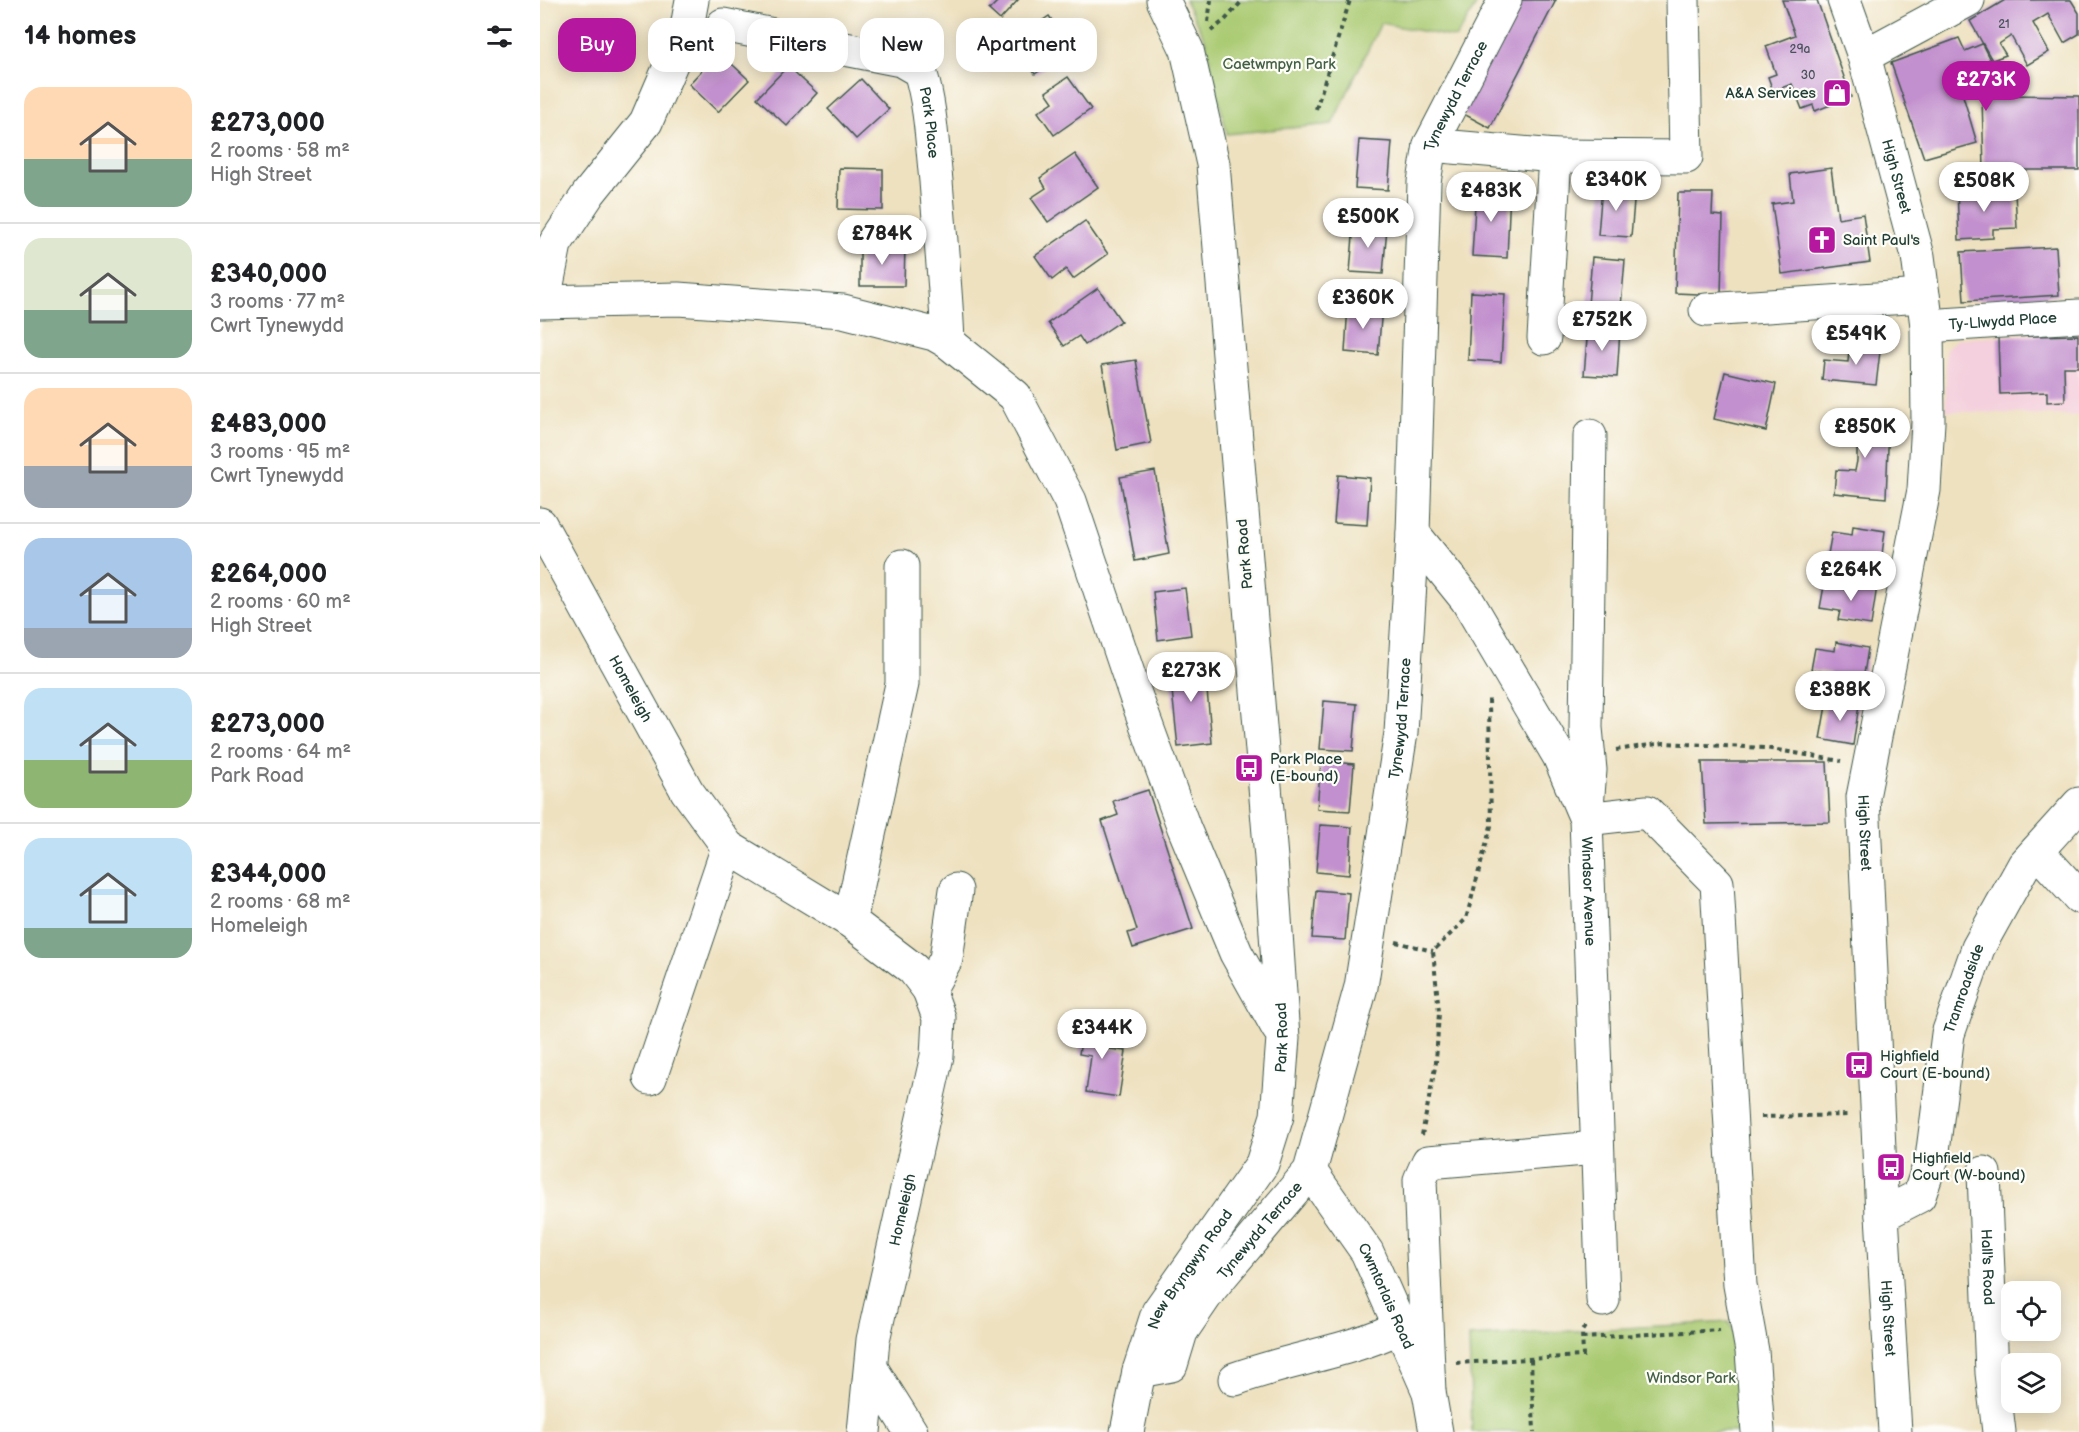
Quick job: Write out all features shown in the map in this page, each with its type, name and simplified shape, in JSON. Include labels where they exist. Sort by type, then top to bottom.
[{"type":"street","points":[[692,0],[687,27],[646,122],[589,193],[555,244],[542,301],[678,299],[843,311],[934,334],[948,342],[1015,396],[1070,501],[1136,698],[1184,828],[1236,953],[1283,1038]]},
{"type":"street","name":"Park Road","points":[[1163,0],[1187,50],[1213,164],[1271,858],[1283,1038],[1277,1116]]},
{"type":"street","name":"Tynewydd Terrace","points":[[1139,1371],[1170,1365],[1181,1332],[1211,1288],[1311,1171],[1361,987],[1401,733],[1413,533],[1424,182],[1430,146],[1505,0]]},
{"type":"street","points":[[1430,146],[1555,156],[1686,157],[1683,0]]},
{"type":"street","name":"High Street","points":[[1844,0],[1864,56],[1918,256],[1925,311],[1928,422],[1924,490],[1863,797],[1882,1215],[1895,1432]]},
{"type":"street","points":[[1864,56],[1968,0]]},
{"type":"street","name":"Park Place","points":[[735,27],[901,60],[920,71],[927,94],[933,133],[945,265],[948,342]]},
{"type":"street","points":[[1544,338],[1555,156]]},
{"type":"street","name":"Ty-Llwydd Place","points":[[1706,310],[1925,311],[2079,316]]},
{"type":"street","points":[[1590,435],[1586,819],[1647,812],[1717,883],[1740,1285],[1748,1329],[1758,1432]]},
{"type":"street","name":"Homeleigh","points":[[540,524],[687,791],[728,847],[850,921],[913,969],[929,990],[939,1018],[937,1056],[873,1340],[864,1432]]},
{"type":"street","name":"Windsor Avenue","points":[[1413,533],[1467,600],[1559,756],[1586,819],[1603,1300]]},
{"type":"street","points":[[850,921],[902,684],[902,566]]},
{"type":"street","name":"Tramroadside","points":[[1882,1215],[1919,1196],[1932,1158],[1948,1034],[1978,948],[2025,865],[2079,804]]},
{"type":"street","points":[[650,1078],[728,847]]},
{"type":"street","points":[[2037,851],[2079,897]]},
{"type":"street","points":[[929,990],[946,959],[956,890]]},
{"type":"street","name":"New Bryngwyn Road","points":[[1126,1432],[1139,1371],[1158,1312],[1262,1164],[1277,1116]]},
{"type":"street","points":[[1429,1378],[1420,1180],[1428,1162],[1597,1148]]},
{"type":"street","name":"Cwmtorlais Road","points":[[1311,1171],[1367,1252],[1400,1327],[1429,1378],[1436,1432]]},
{"type":"street","name":"Hall's Road","points":[[1984,1173],[1992,1373],[1999,1432]]},
{"type":"street","points":[[1235,1379],[1274,1365],[1381,1336],[1400,1327]]},
{"type":"street","points":[[871,1368],[911,1432]]},
{"type":"path","points":[[1211,0],[1206,35],[1225,21],[1242,0]]},
{"type":"path","points":[[1316,109],[1350,0]]},
{"type":"path","points":[[1433,951],[1466,919],[1491,826],[1489,692]]},
{"type":"path","points":[[1588,754],[1664,743],[1766,748],[1869,765]]},
{"type":"path","points":[[1369,935],[1433,951]]},
{"type":"path","points":[[1420,1180],[1423,1125],[1436,1062],[1439,1022],[1433,951]]},
{"type":"path","points":[[1730,1117],[1877,1114]]},
{"type":"path","points":[[1429,1378],[1531,1359],[1583,1356],[1582,1331],[1603,1300]]},
{"type":"path","points":[[1582,1338],[1748,1329]]},
{"type":"path","points":[[1531,1359],[1534,1432]]},
{"type":"shaded area","points":[[2079,330],[2079,416],[1946,411],[1946,348],[1958,339]]},
{"type":"green space","name":"Caetwmpyn Park","points":[[1185,0],[1479,0],[1456,38],[1381,23],[1332,124],[1227,134],[1205,39]]},
{"type":"green space","name":"Windsor Park","points":[[1729,1322],[1743,1353],[1748,1432],[1472,1432],[1469,1337]]},
{"type":"building","points":[[999,0],[1018,0],[1002,18],[998,18],[989,10]]},
{"type":"building","points":[[1518,0],[1556,0],[1490,128],[1460,112]]},
{"type":"building","points":[[1782,0],[1817,0],[1851,97],[1815,111],[1813,105],[1802,109],[1792,84],[1773,91],[1768,77],[1776,74],[1766,46],[1795,35]]},
{"type":"building","points":[[2005,0],[2071,0],[2079,13],[2079,34],[2064,43],[2048,14],[2033,23],[2049,52],[2027,65],[2011,36],[1999,44],[2006,55],[1992,60],[1970,21]]},
{"type":"building","points":[[1959,38],[1965,51],[1982,44],[1991,62],[1998,60],[2009,95],[2079,96],[2079,170],[1984,170],[1982,98],[1979,88],[1970,91],[1966,80],[1959,82],[1977,143],[1924,158],[1891,63]]},
{"type":"building","points":[[735,67],[749,80],[718,112],[689,84],[700,72],[735,72]]},
{"type":"building","points":[[782,72],[794,72],[817,93],[787,126],[757,98]]},
{"type":"building","points":[[1068,77],[1091,109],[1054,135],[1038,112],[1053,102],[1046,92]]},
{"type":"building","points":[[861,79],[889,109],[856,139],[828,109]]},
{"type":"building","points":[[1359,140],[1392,142],[1388,190],[1355,188]]},
{"type":"building","points":[[1075,154],[1098,187],[1048,222],[1031,198],[1046,188],[1040,178]]},
{"type":"building","points":[[839,168],[883,169],[883,210],[838,209]]},
{"type":"building","name":"Saint Paul's","points":[[1831,168],[1838,218],[1863,214],[1870,262],[1782,274],[1772,204],[1793,201],[1790,174]]},
{"type":"building","points":[[1602,187],[1635,190],[1631,237],[1598,235]]},
{"type":"building","points":[[1476,188],[1510,190],[1507,258],[1472,256]]},
{"type":"building","points":[[1988,188],[1989,195],[2015,193],[2017,228],[1993,229],[1993,238],[1959,240],[1957,189]]},
{"type":"building","points":[[1678,193],[1713,193],[1712,215],[1723,216],[1721,295],[1675,293]]},
{"type":"building","points":[[1085,221],[1108,254],[1073,279],[1066,269],[1052,280],[1035,256]]},
{"type":"building","points":[[1354,224],[1387,227],[1383,274],[1350,272]]},
{"type":"building","points":[[860,245],[905,246],[904,286],[860,286]]},
{"type":"building","points":[[2056,247],[2059,295],[1964,301],[1961,252]]},
{"type":"building","points":[[1592,257],[1625,260],[1621,307],[1588,305]]},
{"type":"building","points":[[1098,288],[1121,321],[1085,345],[1079,336],[1064,346],[1048,323]]},
{"type":"building","points":[[1471,292],[1505,294],[1501,362],[1468,360]]},
{"type":"building","points":[[1348,305],[1382,307],[1378,355],[1345,352]]},
{"type":"building","points":[[1588,327],[1620,330],[1617,377],[1584,375]]},
{"type":"building","points":[[2078,335],[2078,367],[2064,367],[2065,401],[2047,402],[2047,392],[2000,394],[1998,337]]},
{"type":"building","points":[[1863,341],[1881,343],[1876,385],[1822,380],[1824,360],[1848,362],[1849,350],[1862,351]]},
{"type":"building","points":[[1136,360],[1151,443],[1117,450],[1102,365]]},
{"type":"building","points":[[1725,372],[1776,384],[1766,431],[1714,419]]},
{"type":"building","points":[[1838,420],[1889,423],[1886,498],[1834,493],[1836,470],[1855,471],[1857,461],[1857,443],[1837,442]]},
{"type":"building","points":[[1155,471],[1169,554],[1135,561],[1120,477]]},
{"type":"building","points":[[1338,475],[1370,478],[1367,525],[1334,523]]},
{"type":"building","points":[[1853,526],[1885,531],[1880,570],[1847,566],[1848,557],[1828,554],[1832,532],[1852,535]]},
{"type":"building","points":[[1845,581],[1877,586],[1871,625],[1838,620],[1840,611],[1820,608],[1824,586],[1844,589]]},
{"type":"building","points":[[1185,588],[1191,635],[1158,640],[1153,592]]},
{"type":"building","points":[[1836,642],[1868,648],[1862,687],[1829,682],[1830,673],[1811,670],[1815,648],[1835,651]]},
{"type":"building","points":[[1204,659],[1212,743],[1178,747],[1169,662]]},
{"type":"building","points":[[1827,700],[1859,705],[1853,745],[1820,739]]},
{"type":"building","points":[[1324,701],[1357,704],[1353,751],[1320,749]]},
{"type":"building","points":[[1321,761],[1354,764],[1350,811],[1317,809]]},
{"type":"building","points":[[1702,762],[1827,762],[1830,822],[1706,824]]},
{"type":"building","points":[[1148,790],[1193,929],[1133,948],[1128,933],[1137,930],[1102,821],[1118,815],[1113,801]]},
{"type":"building","points":[[1320,825],[1352,827],[1349,875],[1316,872]]},
{"type":"building","points":[[1316,890],[1349,893],[1345,940],[1312,938]]},
{"type":"building","points":[[1085,1017],[1107,1020],[1103,1048],[1126,1051],[1119,1097],[1086,1092],[1091,1056],[1079,1054]]},
{"type":"place","name":"A&A Services","points":[[1837,93]]},
{"type":"place","name":"Saint Paul's","points":[[1822,240]]},
{"type":"place","name":"Park Place (E-bound)","points":[[1249,768]]},
{"type":"place","name":"Highfield Court (E-bound)","points":[[1859,1065]]},
{"type":"place","name":"Highfield Court (W-bound)","points":[[1891,1167]]}]
